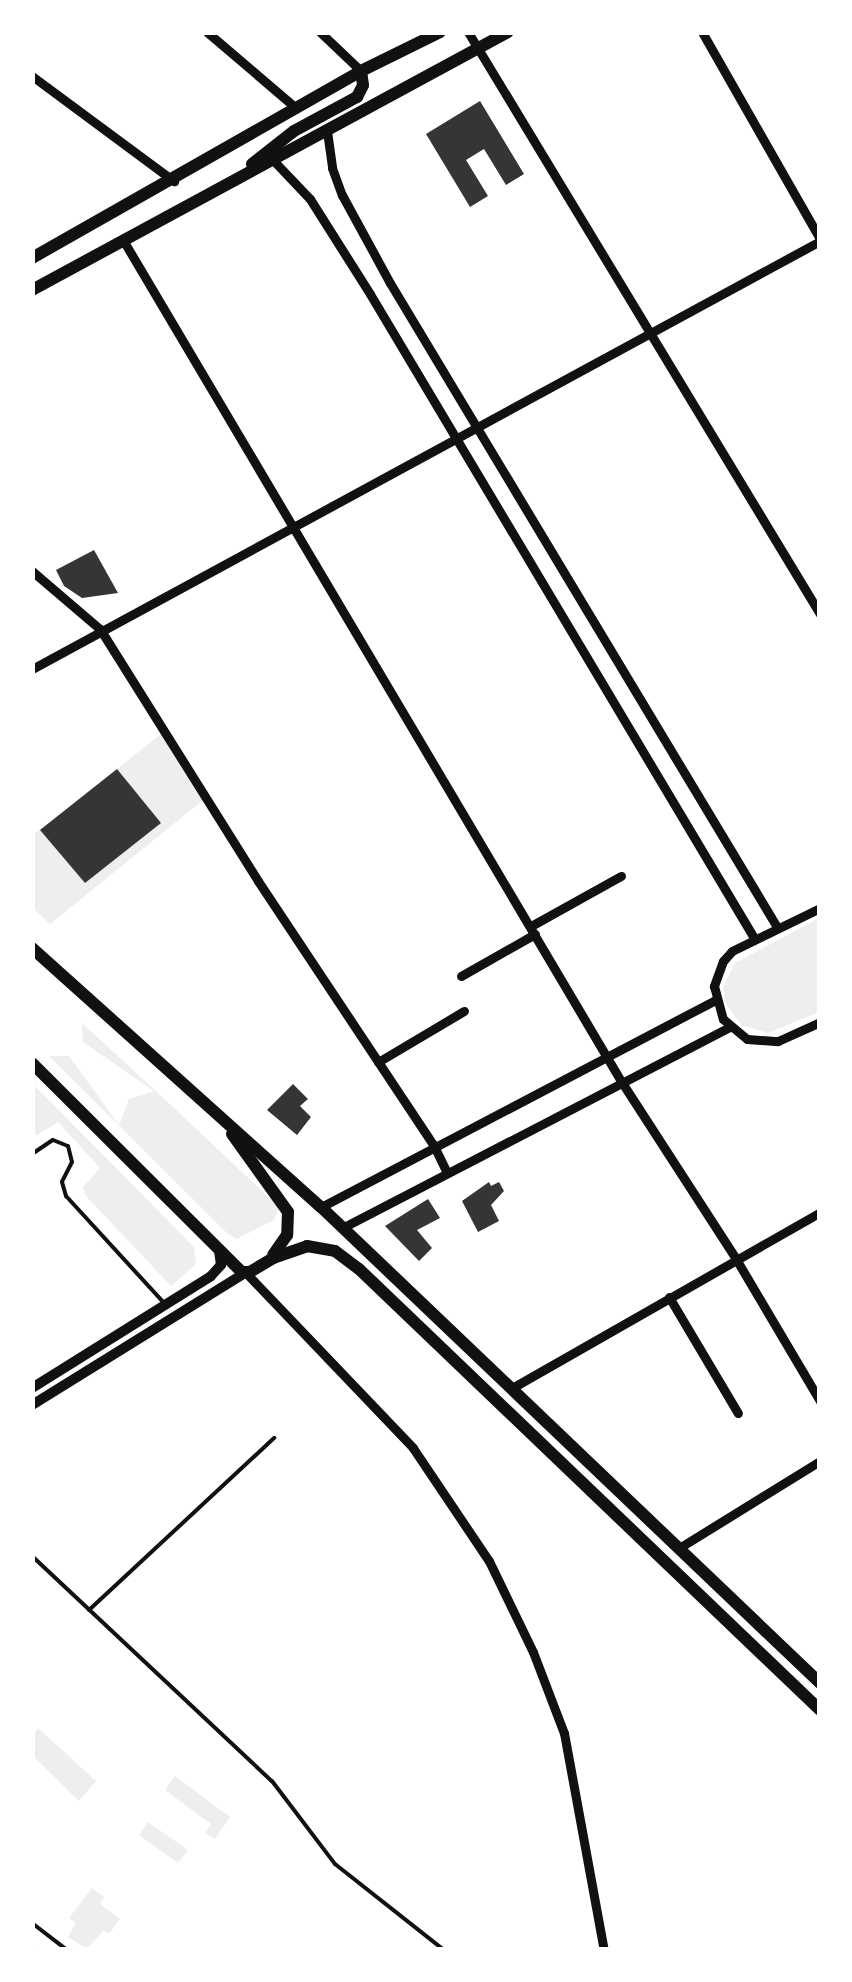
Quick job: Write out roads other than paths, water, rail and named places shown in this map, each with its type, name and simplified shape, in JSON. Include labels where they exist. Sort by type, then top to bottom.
[{"type":"main road","points":[[32,258],[174,181],[361,71],[440,32]]},
{"type":"main road","points":[[32,290],[508,32]]},
{"type":"main road","points":[[239,176],[294,131],[357,97],[363,86],[361,71]]},
{"type":"main road","points":[[174,181],[189,204]]},
{"type":"main road","points":[[32,948],[321,1207],[820,1683]]},
{"type":"main road","points":[[32,1062],[245,1273],[307,1246],[326,1248],[348,1260],[820,1710]]},
{"type":"main road","points":[[229,1127],[288,1212],[288,1235],[264,1264]]},
{"type":"street","points":[[208,32],[296,108]]},
{"type":"street","points":[[320,32],[361,71]]},
{"type":"street","points":[[468,32],[820,614]]},
{"type":"street","points":[[32,668],[820,240],[702,32]]},
{"type":"street","points":[[32,76],[174,181]]},
{"type":"street","points":[[327,131],[332,168],[342,194],[390,283],[777,927]]},
{"type":"street","points":[[272,160],[310,199],[370,294],[754,938]]},
{"type":"street","points":[[123,240],[622,1081],[736,1259],[820,1401]]},
{"type":"street","points":[[370,294],[390,283]]},
{"type":"street","points":[[531,563],[551,552]]},
{"type":"street","points":[[32,572],[100,629],[258,881],[433,1144],[446,1171]]},
{"type":"street","points":[[603,684],[622,674]]},
{"type":"street","points":[[677,807],[696,796]]},
{"type":"street","points":[[460,976],[621,876]]},
{"type":"street","points":[[820,908],[754,938],[723,961],[714,986],[714,1000],[729,1028],[747,1039],[768,1042],[820,1022]]},
{"type":"street","points":[[321,1207],[433,1144],[714,1000]]},
{"type":"street","points":[[378,1062],[464,1011]]},
{"type":"street","points":[[342,1228],[729,1028]]},
{"type":"street","points":[[512,1388],[820,1212]]},
{"type":"street","points":[[32,1388],[216,1272],[222,1262],[218,1249]]},
{"type":"street","points":[[32,1404],[245,1273],[412,1448],[489,1561],[533,1652],[564,1733],[604,1950]]},
{"type":"street","points":[[670,1297],[738,1413]]},
{"type":"street","points":[[678,1548],[820,1462]]},
{"type":"lane","points":[[32,1154],[54,1140],[68,1146],[72,1162],[62,1188],[166,1306]]},
{"type":"lane","points":[[89,1610],[274,1438]]},
{"type":"lane","points":[[32,1556],[272,1781],[335,1864],[444,1950]]},
{"type":"lane","points":[[32,1923],[67,1950]]}]
